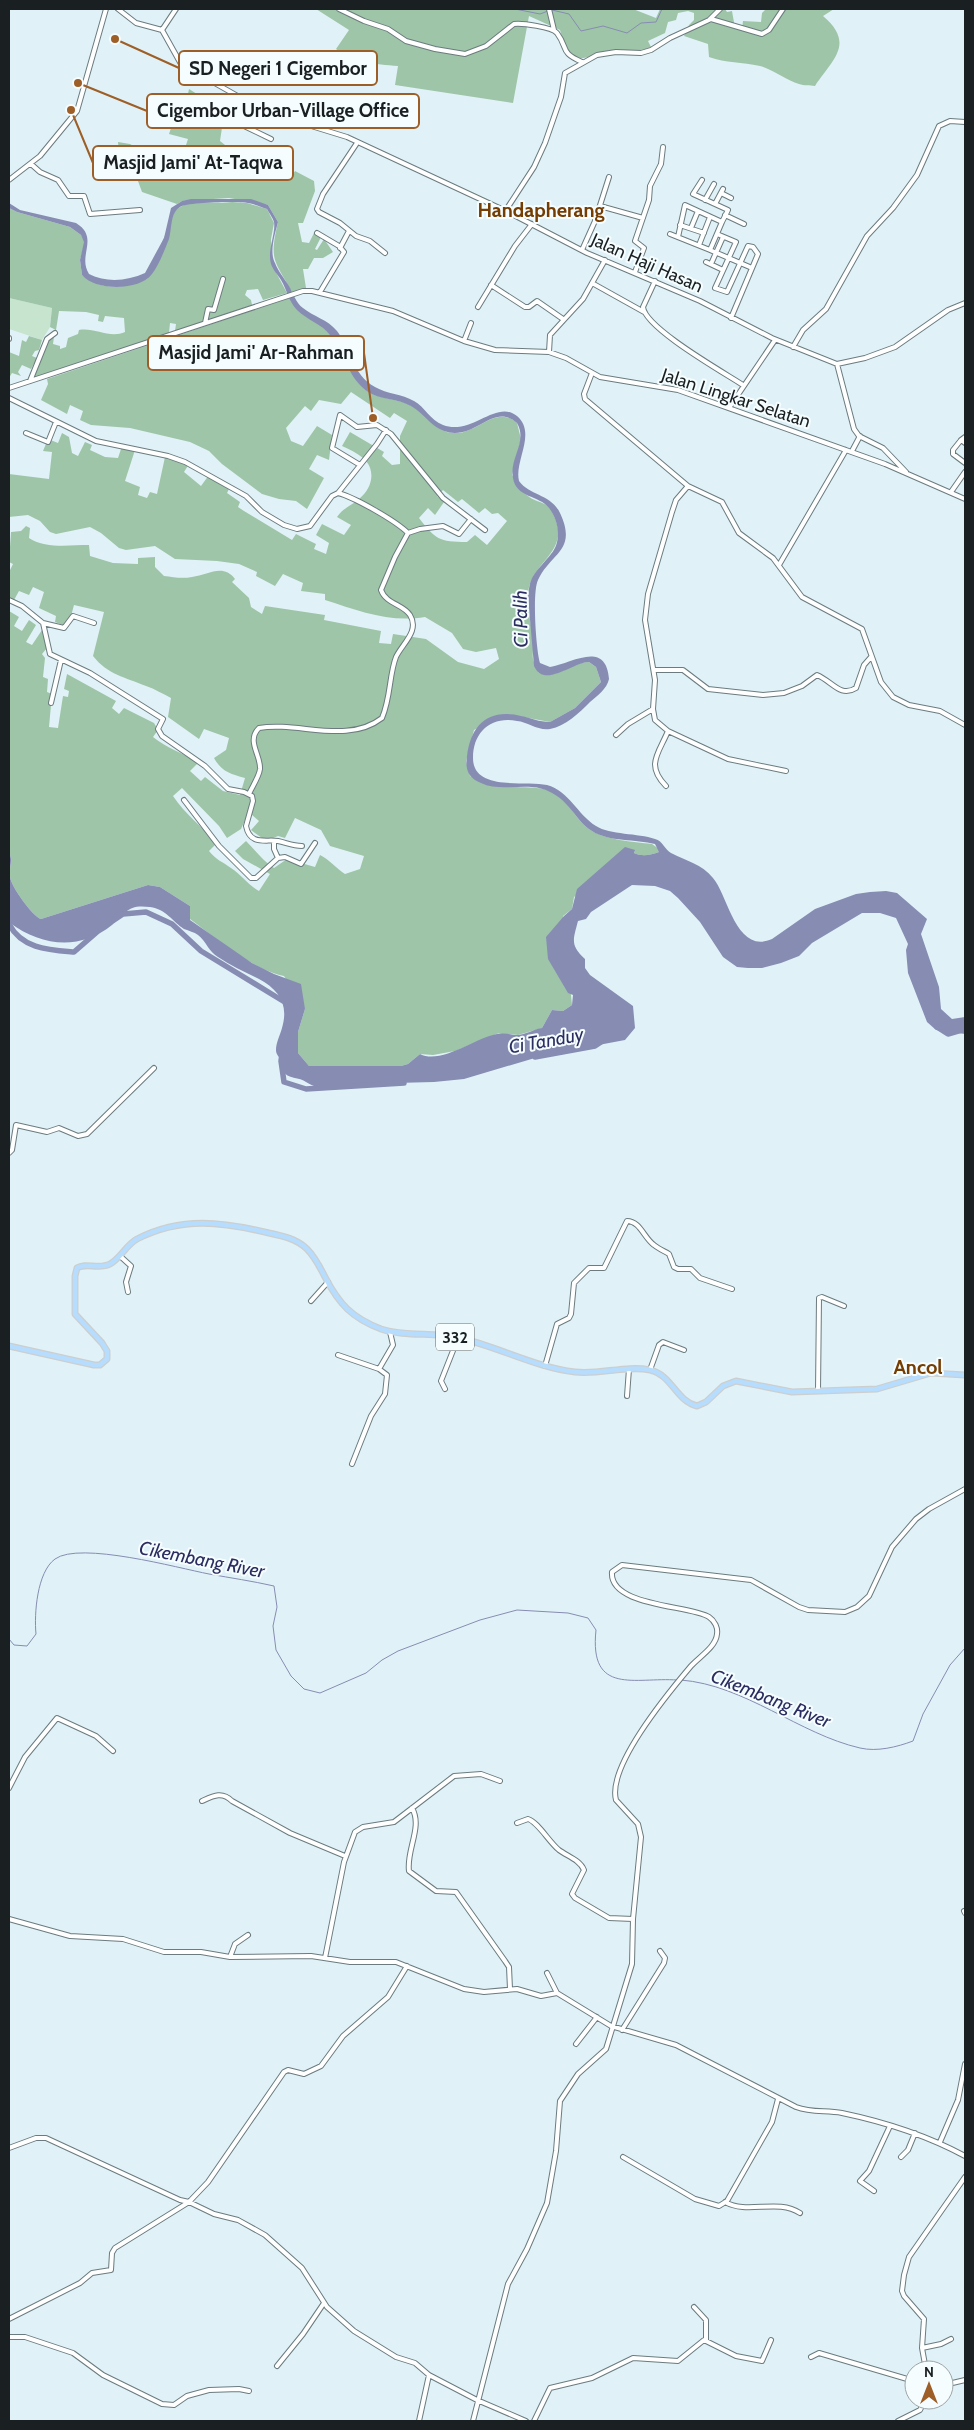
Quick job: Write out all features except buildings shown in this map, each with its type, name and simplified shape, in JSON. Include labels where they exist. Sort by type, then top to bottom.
[{"type":"main road","name":"332","points":[[9,1346],[94,1365],[102,1364],[107,1359],[106,1348],[80,1320],[75,1311],[75,1271],[82,1265],[106,1265],[120,1256],[131,1242],[145,1236],[187,1223],[224,1224],[294,1240],[311,1254],[342,1306],[362,1320],[390,1332],[458,1338],[545,1366],[575,1372],[599,1374],[629,1369],[650,1370]]},
{"type":"main road","points":[[650,1370],[662,1375],[682,1398],[697,1406],[706,1402],[718,1389],[736,1381],[780,1391],[818,1391],[877,1389],[931,1373],[965,1375]]},
{"type":"street","points":[[9,180],[32,164],[77,111],[106,9]]},
{"type":"street","points":[[118,9],[136,23],[162,30],[176,9]]},
{"type":"street","points":[[339,9],[364,22],[388,29],[406,41],[435,49],[465,54],[475,52],[493,41],[514,24],[554,30]]},
{"type":"street","points":[[506,210],[534,167],[545,143],[561,97],[564,75],[591,57],[608,52],[648,52],[670,38],[711,19],[720,9]]},
{"type":"street","points":[[711,19],[762,34],[769,30],[783,9]]},
{"type":"street","points":[[549,10],[554,30],[565,52],[582,62]]},
{"type":"street","name":"Jalan Haji Hasan","points":[[162,30],[181,64],[250,103],[295,122],[337,133],[506,210],[582,250],[655,281],[775,340],[837,364]]},
{"type":"street","points":[[250,103],[240,124],[271,138]]},
{"type":"street","points":[[793,347],[803,330],[826,309],[867,236],[893,208],[917,176],[940,126],[950,121],[965,122]]},
{"type":"street","points":[[358,143],[323,194],[317,209],[356,236],[370,241],[385,253]]},
{"type":"street","points":[[635,272],[644,248],[635,242],[643,218],[650,186],[661,164],[663,147]]},
{"type":"street","points":[[32,164],[40,172],[58,180],[69,196],[84,196],[90,214],[140,210]]},
{"type":"street","points":[[582,250],[600,206],[609,177]]},
{"type":"street","points":[[702,180],[694,194],[728,210],[710,250]]},
{"type":"street","points":[[705,200],[714,184]]},
{"type":"street","points":[[715,204],[723,189]]},
{"type":"street","points":[[721,193],[731,198]]},
{"type":"street","points":[[678,237],[684,206],[687,205],[722,222]]},
{"type":"street","points":[[600,206],[643,218]]},
{"type":"street","points":[[691,228],[698,211]]},
{"type":"street","points":[[725,215],[744,224]]},
{"type":"street","points":[[699,245],[710,216]]},
{"type":"street","points":[[478,307],[515,246],[532,224]]},
{"type":"street","points":[[680,225],[704,233]]},
{"type":"street","points":[[340,248],[349,231]]},
{"type":"street","points":[[317,233],[340,248],[344,254],[320,292]]},
{"type":"street","points":[[670,234],[752,268]]},
{"type":"street","points":[[717,234],[736,242],[715,286],[727,292],[747,247],[753,247],[758,254],[731,318]]},
{"type":"street","points":[[711,264],[724,236]]},
{"type":"street","points":[[549,352],[550,335],[583,299],[605,260]]},
{"type":"street","points":[[706,262],[723,270]]},
{"type":"street","points":[[205,323],[208,309],[214,310],[224,279]]},
{"type":"street","points":[[644,312],[643,307],[655,281]]},
{"type":"street","points":[[592,283],[644,312],[653,324],[676,342],[743,385]]},
{"type":"street","points":[[491,285],[525,307],[529,307],[537,301],[563,320]]},
{"type":"street","name":"Jalan Lingkar Selatan","points":[[9,388],[94,362],[303,291],[320,292],[393,311],[464,341],[504,351],[549,352],[566,358],[592,373],[609,379],[678,390],[908,473],[965,499]]},
{"type":"street","points":[[908,473],[883,448],[860,436],[854,429],[837,364],[865,358],[895,347],[948,310],[965,303]]},
{"type":"street","points":[[464,341],[471,323]]},
{"type":"street","points":[[30,381],[47,339],[55,332]]},
{"type":"street","points":[[729,408],[775,340]]},
{"type":"street","points":[[592,373],[584,394],[585,399],[688,486],[722,502],[738,532],[773,558],[802,597],[862,629],[881,682],[893,698],[909,705],[940,711],[965,725]]},
{"type":"street","points":[[9,398],[96,441],[168,456],[185,462],[246,496],[262,512],[297,529],[310,526],[386,430]]},
{"type":"street","points":[[360,465],[332,448],[339,416],[358,428],[375,424],[386,430],[443,498],[485,530]]},
{"type":"street","points":[[26,433],[48,442],[56,422]]},
{"type":"street","points":[[852,452],[860,436]]},
{"type":"street","points":[[965,437],[963,442],[953,450],[953,454],[965,463]]},
{"type":"street","points":[[779,565],[846,450]]},
{"type":"street","points":[[951,492],[965,472]]},
{"type":"street","points":[[688,486],[676,500],[648,594],[646,632],[654,670],[656,691],[653,709],[655,720],[668,731],[728,759],[786,771]]},
{"type":"street","points":[[338,493],[347,496],[395,523],[408,533],[443,526],[459,534],[471,519]]},
{"type":"street","points":[[249,794],[260,768],[253,745],[255,734],[259,728],[350,730],[382,718],[390,693],[395,661],[411,635],[413,622],[409,614],[386,599],[381,590],[408,533]]},
{"type":"street","points":[[9,600],[22,606],[43,623],[64,628],[73,616],[94,623]]},
{"type":"street","points":[[43,623],[47,649],[50,654],[96,677],[104,684],[119,690],[163,719],[158,729],[162,736],[205,766],[228,789],[249,794],[253,801],[246,826],[248,833],[262,842],[274,841],[302,846]]},
{"type":"street","points":[[654,670],[683,670],[700,685],[719,691],[777,694],[802,686],[818,675],[840,690],[848,692],[856,688],[864,665],[871,657]]},
{"type":"street","points":[[51,703],[61,660]]},
{"type":"street","points":[[616,735],[653,709]]},
{"type":"street","points":[[666,786],[656,776],[655,771],[656,757],[668,731]]},
{"type":"street","points":[[184,800],[219,846],[251,878],[256,878],[278,858],[285,857],[301,864],[315,843]]},
{"type":"street","points":[[274,841],[274,850],[278,858]]},
{"type":"street","points":[[9,1153],[12,1150],[16,1125],[45,1132],[60,1128],[78,1136],[87,1134],[154,1068]]},
{"type":"street","points":[[545,1366],[556,1324],[569,1318],[571,1314],[574,1282],[589,1268],[602,1269],[606,1266],[627,1221],[638,1225],[649,1241],[669,1254],[674,1267],[691,1269],[700,1278],[732,1289]]},
{"type":"street","points":[[120,1256],[131,1266],[126,1282],[128,1292]]},
{"type":"street","points":[[311,1301],[328,1282]]},
{"type":"street","points":[[818,1391],[818,1298],[822,1297],[844,1306]]},
{"type":"street","points":[[379,1369],[393,1345],[390,1332]]},
{"type":"street","points":[[445,1389],[441,1381],[458,1338]]},
{"type":"street","points":[[650,1370],[659,1345],[663,1342],[684,1350]]},
{"type":"street","points":[[338,1355],[379,1369],[387,1375],[386,1390],[370,1416],[352,1464]]},
{"type":"street","points":[[627,1396],[629,1369]]},
{"type":"street","points":[[473,2421],[508,2284],[527,2249],[547,2203],[556,2151],[560,2100],[578,2074],[606,2049],[611,2026],[632,1964],[633,1919],[640,1830],[634,1819],[616,1800],[614,1787],[619,1770],[657,1709],[690,1668],[711,1647],[717,1636],[716,1626],[712,1619],[707,1616],[644,1601],[615,1585],[612,1578],[615,1568],[630,1566],[751,1580],[798,1608],[845,1612],[857,1607],[869,1596],[892,1547],[916,1519],[929,1508],[965,1489]]},
{"type":"street","points":[[9,1788],[25,1757],[57,1718],[96,1736],[113,1751]]},
{"type":"street","points":[[325,1958],[345,1856],[355,1832],[359,1828],[394,1822],[454,1776],[481,1774],[500,1781]]},
{"type":"street","points":[[202,1801],[219,1795],[226,1796],[290,1833],[345,1856]]},
{"type":"street","points":[[412,1808],[417,1820],[408,1858],[409,1871],[436,1892],[456,1892],[509,1967],[510,1990]]},
{"type":"street","points":[[517,1823],[531,1819],[559,1850],[581,1864],[584,1870],[572,1894],[575,1898],[609,1918],[633,1919]]},
{"type":"street","points":[[9,1919],[70,1936],[120,1938],[164,1952],[201,1952],[230,1957],[325,1958],[346,1962],[396,1962],[460,1988],[484,1992],[517,1989],[537,1996],[557,1993]]},
{"type":"street","points":[[230,1957],[234,1944],[248,1935]]},
{"type":"street","points":[[622,2030],[664,1963],[664,1958],[660,1951]]},
{"type":"street","points":[[9,2319],[80,2283],[92,2273],[111,2270],[112,2253],[115,2248],[189,2202],[218,2169],[284,2072],[288,2070],[304,2074],[320,2066],[343,2036],[388,1997],[407,1966]]},
{"type":"street","points":[[547,1973],[557,1993],[611,2026],[679,2047],[778,2099],[806,2110],[842,2113],[915,2132],[940,2142],[965,2156]]},
{"type":"street","points":[[576,2044],[597,2017]]},
{"type":"street","points":[[940,2142],[958,2100],[965,2064]]},
{"type":"street","points":[[622,2157],[695,2199],[719,2206],[725,2202],[772,2122],[778,2099]]},
{"type":"street","points":[[874,2191],[859,2182],[869,2171],[890,2126]]},
{"type":"street","points":[[901,2157],[908,2150],[915,2132]]},
{"type":"street","points":[[9,2148],[36,2138],[46,2138],[180,2200],[189,2202],[214,2214],[243,2222],[277,2244],[304,2271],[324,2303],[350,2328],[396,2357],[415,2364],[429,2375],[477,2400],[526,2421]]},
{"type":"street","points":[[924,2360],[922,2348],[923,2317],[904,2296],[902,2291],[906,2266],[911,2253],[965,2177]]},
{"type":"street","points":[[725,2202],[746,2207],[779,2205],[800,2213]]},
{"type":"street","points":[[277,2366],[303,2334],[324,2303]]},
{"type":"street","points":[[694,2307],[706,2320],[706,2340]]},
{"type":"street","points":[[9,2338],[24,2337],[73,2353],[103,2375],[162,2404],[174,2404],[187,2396],[209,2390],[239,2389],[249,2391]]},
{"type":"street","points":[[922,2348],[941,2344],[951,2338]]},
{"type":"street","points":[[706,2340],[736,2356],[761,2361],[771,2340]]},
{"type":"street","points":[[534,2421],[546,2393],[553,2387],[592,2378],[633,2358],[678,2361],[706,2340]]},
{"type":"street","points":[[811,2356],[819,2353],[904,2379]]},
{"type":"street","points":[[419,2421],[429,2375]]},
{"type":"street","points":[[898,2421],[920,2410]]},
{"type":"green space","points":[[316,9],[633,9],[656,18],[660,9],[725,9],[727,12],[732,11],[735,28],[742,29],[743,21],[761,22],[762,13],[766,9],[834,9],[823,16],[833,26],[838,35],[839,44],[834,60],[815,86],[801,85],[760,66],[709,57],[708,44],[684,36],[689,25],[694,20],[694,13],[688,11],[678,13],[676,20],[668,22],[665,33],[648,41],[651,47],[637,50],[612,50],[581,58],[574,57],[568,51],[560,30],[529,16],[513,103],[395,85],[398,66],[357,60],[343,54],[336,49],[349,30]]},
{"type":"green space","points":[[189,89],[221,109],[219,118],[223,121],[220,141],[225,145],[225,148],[245,156],[249,149],[265,153],[260,166],[265,167],[266,161],[274,163],[271,168],[274,172],[278,167],[292,176],[295,171],[314,181],[315,191],[303,223],[298,223],[302,242],[309,243],[314,233],[321,237],[315,249],[317,250],[324,239],[333,252],[323,258],[314,258],[308,269],[303,269],[306,288],[292,292],[277,266],[274,245],[278,222],[268,205],[229,198],[182,201],[177,204],[142,192],[134,170],[121,171],[118,142],[130,144],[147,154],[144,163],[147,181],[152,176],[171,169],[172,158],[184,151],[188,139],[169,134],[171,128],[176,129],[181,117],[204,121],[203,109],[193,102],[188,94]]},
{"type":"green space","points":[[247,203],[267,209],[274,223],[271,239],[272,265],[287,293],[263,300],[258,289],[247,290],[245,295],[251,300],[252,305],[175,331],[176,324],[170,323],[169,333],[32,379],[45,343],[54,337],[53,344],[60,346],[60,349],[66,347],[68,338],[78,334],[79,330],[119,334],[125,332],[124,318],[105,316],[103,322],[98,321],[99,315],[86,312],[59,311],[56,330],[50,327],[52,308],[9,298],[9,208],[70,227],[81,235],[85,242],[80,260],[82,275],[97,284],[113,287],[130,285],[147,279],[175,211],[187,204]]},
{"type":"green space","points":[[9,298],[52,308],[50,327],[42,340],[9,329]]},
{"type":"green space","points":[[290,298],[298,309],[329,333],[358,382],[370,393],[400,401],[416,408],[436,426],[448,432],[463,432],[494,418],[509,418],[517,423],[521,439],[512,475],[528,496],[549,507],[558,528],[558,538],[555,546],[538,569],[529,587],[528,607],[533,642],[533,661],[539,673],[547,674],[553,674],[589,662],[596,667],[601,682],[575,708],[550,722],[506,714],[474,730],[466,761],[470,776],[498,786],[552,791],[564,800],[583,824],[596,833],[619,840],[652,844],[659,849],[659,852],[646,855],[634,853],[635,851],[574,897],[572,909],[563,916],[572,1005],[563,1011],[552,1010],[542,1028],[518,1035],[499,1033],[455,1051],[433,1055],[420,1054],[408,1064],[401,1066],[309,1066],[298,1053],[298,1032],[305,1009],[284,976],[260,968],[223,944],[190,919],[190,906],[160,887],[148,885],[41,919],[22,900],[11,881],[11,859],[9,853],[9,611],[19,617],[14,626],[22,631],[29,620],[36,625],[26,642],[32,645],[44,627],[47,648],[42,654],[45,658],[43,677],[48,679],[47,692],[52,694],[49,727],[58,728],[63,696],[68,697],[69,691],[64,689],[67,674],[116,701],[112,708],[119,714],[124,708],[154,723],[158,730],[153,737],[198,763],[190,771],[201,781],[205,777],[223,791],[240,795],[245,778],[227,771],[214,758],[226,750],[229,738],[204,729],[199,739],[168,717],[171,698],[111,671],[93,656],[104,612],[74,605],[68,627],[55,622],[56,616],[39,608],[44,592],[33,587],[29,595],[19,591],[14,600],[9,597],[9,572],[13,564],[9,562],[11,532],[21,531],[26,526],[30,528],[29,538],[43,544],[58,546],[89,545],[90,556],[113,563],[138,564],[138,558],[155,557],[155,567],[164,576],[188,578],[215,571],[225,572],[235,579],[232,582],[249,598],[251,607],[262,614],[265,606],[325,615],[324,620],[381,631],[379,643],[391,644],[393,634],[426,639],[458,662],[484,669],[499,659],[496,648],[476,652],[463,649],[452,633],[425,617],[387,617],[350,608],[325,600],[325,594],[301,591],[303,583],[283,574],[275,586],[256,576],[257,572],[239,564],[175,559],[155,546],[126,550],[119,548],[101,533],[90,527],[56,534],[50,532],[40,521],[28,515],[9,517],[9,474],[49,479],[52,452],[43,451],[48,439],[58,443],[62,433],[69,437],[72,453],[78,456],[85,442],[92,445],[90,450],[105,457],[118,458],[122,446],[135,450],[125,481],[140,487],[138,495],[147,498],[150,492],[157,494],[165,457],[189,464],[184,472],[201,486],[209,475],[229,489],[227,493],[240,502],[238,507],[292,540],[296,534],[316,544],[314,549],[326,554],[329,543],[316,535],[322,524],[344,535],[351,525],[337,517],[363,495],[370,485],[371,474],[367,463],[358,454],[342,446],[350,432],[384,452],[382,456],[392,465],[400,464],[400,436],[407,421],[394,413],[390,418],[351,392],[341,404],[319,400],[311,411],[305,406],[286,428],[291,441],[303,446],[317,426],[332,435],[329,460],[317,455],[309,469],[324,478],[307,509],[296,501],[262,494],[222,464],[209,451],[190,442],[130,428],[91,425],[80,420],[83,411],[70,405],[67,414],[41,400],[48,384],[47,379]],"holes":[[[443,490],[458,502],[462,499],[479,513],[485,508],[492,514],[498,513],[507,521],[487,545],[475,535],[467,542],[438,538],[429,531],[419,518],[428,508],[435,515],[444,502],[437,496]],[[182,788],[219,826],[227,838],[241,829],[245,820],[251,814],[259,821],[251,830],[266,841],[278,836],[285,838],[295,818],[321,830],[330,846],[364,856],[360,869],[345,874],[320,855],[315,867],[287,859],[274,868],[246,841],[235,851],[243,859],[270,874],[259,891],[209,851],[217,843],[188,815],[173,796]]]},
{"type":"green space","points":[[29,336],[42,340],[39,350],[35,351],[32,356],[37,358],[31,369],[22,365],[18,372],[21,376],[12,373],[9,378],[9,352],[19,356],[22,340],[26,342]]},
{"type":"water","points":[[191,199],[251,199],[268,205],[278,222],[274,237],[273,259],[278,269],[301,306],[337,331],[357,369],[367,382],[384,391],[414,401],[438,423],[443,425],[464,426],[501,412],[509,412],[517,416],[523,423],[525,439],[519,465],[519,481],[529,490],[546,498],[556,507],[565,526],[566,536],[560,551],[543,571],[536,586],[535,621],[540,663],[550,667],[586,657],[595,657],[601,660],[606,667],[609,679],[599,695],[567,722],[556,727],[541,729],[508,720],[499,721],[485,728],[476,741],[474,749],[475,769],[482,776],[491,780],[547,785],[555,788],[567,797],[596,826],[609,831],[658,840],[671,853],[699,866],[709,873],[718,886],[741,931],[750,939],[760,942],[772,939],[815,909],[856,894],[886,891],[897,893],[927,919],[921,934],[939,987],[941,1009],[952,1019],[965,1017],[965,1034],[936,1030],[927,1022],[908,973],[906,950],[908,944],[896,918],[880,913],[862,913],[812,943],[799,956],[762,968],[737,967],[723,957],[700,922],[670,891],[655,886],[632,885],[591,912],[586,919],[578,921],[574,938],[575,946],[585,959],[585,968],[590,975],[633,1006],[635,1028],[625,1040],[545,1055],[464,1079],[434,1082],[357,1084],[338,1088],[324,1088],[287,1075],[282,1070],[281,1060],[276,1050],[284,1012],[281,999],[277,993],[266,983],[215,955],[198,935],[184,929],[161,910],[142,906],[132,908],[100,933],[74,942],[47,941],[22,931],[10,923],[9,853],[11,859],[11,881],[28,907],[41,919],[148,885],[160,887],[190,906],[190,920],[252,963],[301,984],[305,1009],[298,1032],[298,1053],[309,1066],[401,1066],[408,1064],[420,1054],[438,1056],[489,1036],[502,1033],[520,1035],[542,1028],[552,1010],[563,1011],[572,1005],[573,995],[568,993],[548,959],[546,937],[572,909],[577,889],[625,847],[635,850],[634,853],[640,855],[650,855],[659,852],[655,844],[648,842],[614,839],[599,835],[586,827],[568,805],[548,791],[532,787],[489,786],[473,779],[467,769],[466,761],[472,736],[483,721],[490,717],[509,714],[550,722],[575,708],[601,682],[596,667],[589,662],[552,675],[545,675],[539,672],[534,666],[528,596],[529,587],[534,575],[554,549],[557,543],[558,531],[555,519],[549,508],[540,501],[523,493],[515,484],[512,471],[520,443],[520,430],[517,423],[508,417],[500,417],[465,431],[455,433],[444,431],[411,406],[368,392],[351,373],[330,335],[294,307],[290,300],[271,264],[270,253],[274,222],[267,209],[243,202],[202,203],[180,207],[174,213],[169,239],[152,274],[138,284],[117,287],[97,284],[82,275],[80,260],[84,242],[81,235],[70,227],[9,208],[9,203],[20,210],[76,223],[83,229],[86,235],[85,260],[89,274],[103,279],[117,280],[145,273],[164,238],[171,208],[182,201]]},
{"type":"waterway","points":[[515,9],[540,14],[548,11]]},
{"type":"waterway","points":[[552,10],[569,14],[581,31],[603,26],[627,33],[641,23],[656,22],[662,9]]},
{"type":"waterway","name":"Ci Tanduy","points":[[114,920],[123,914],[146,912],[172,924],[201,951],[283,1001]]},
{"type":"waterway","name":"Ci Tanduy","points":[[9,924],[21,939],[37,947],[74,952],[97,932]]},
{"type":"waterway","name":"Ci Tanduy","points":[[937,1027],[948,1034],[965,1029]]},
{"type":"waterway","name":"Ci Tanduy","points":[[535,1057],[595,1046],[601,1042]]},
{"type":"waterway","name":"Ci Tanduy","points":[[282,1053],[281,1061],[284,1082],[306,1089],[404,1083]]},
{"type":"waterway","name":"Cikembang River","points":[[9,1639],[14,1645],[27,1646],[36,1634],[38,1594],[44,1573],[55,1559],[68,1554],[107,1554],[274,1586],[277,1607],[273,1626],[276,1650],[291,1676],[304,1689],[320,1693],[366,1673],[382,1660],[398,1651],[480,1620],[517,1610],[568,1613],[588,1618],[596,1630],[596,1651],[600,1665],[607,1674],[618,1679],[677,1680]]},
{"type":"waterway","name":"Cikembang River","points":[[681,1680],[705,1684],[727,1691],[837,1741],[860,1748],[880,1749],[913,1741],[923,1714],[950,1665],[965,1648]]},
{"type":"place","name":"SD Negeri 1 Cigembor","points":[[115,39]]},
{"type":"place","name":"Cigembor Urban-Village Office","points":[[78,83]]},
{"type":"place","name":"Masjid Jami' At-Taqwa","points":[[71,110]]},
{"type":"place","name":"Masjid Jami' Ar-Rahman","points":[[373,418]]},
{"type":"district","name":"Handapherang","points":[[541,210]]},
{"type":"district","name":"Ancol","points":[[918,1367]]},
{"type":"water label","name":"Ci Palih","points":[[520,619]]}]
